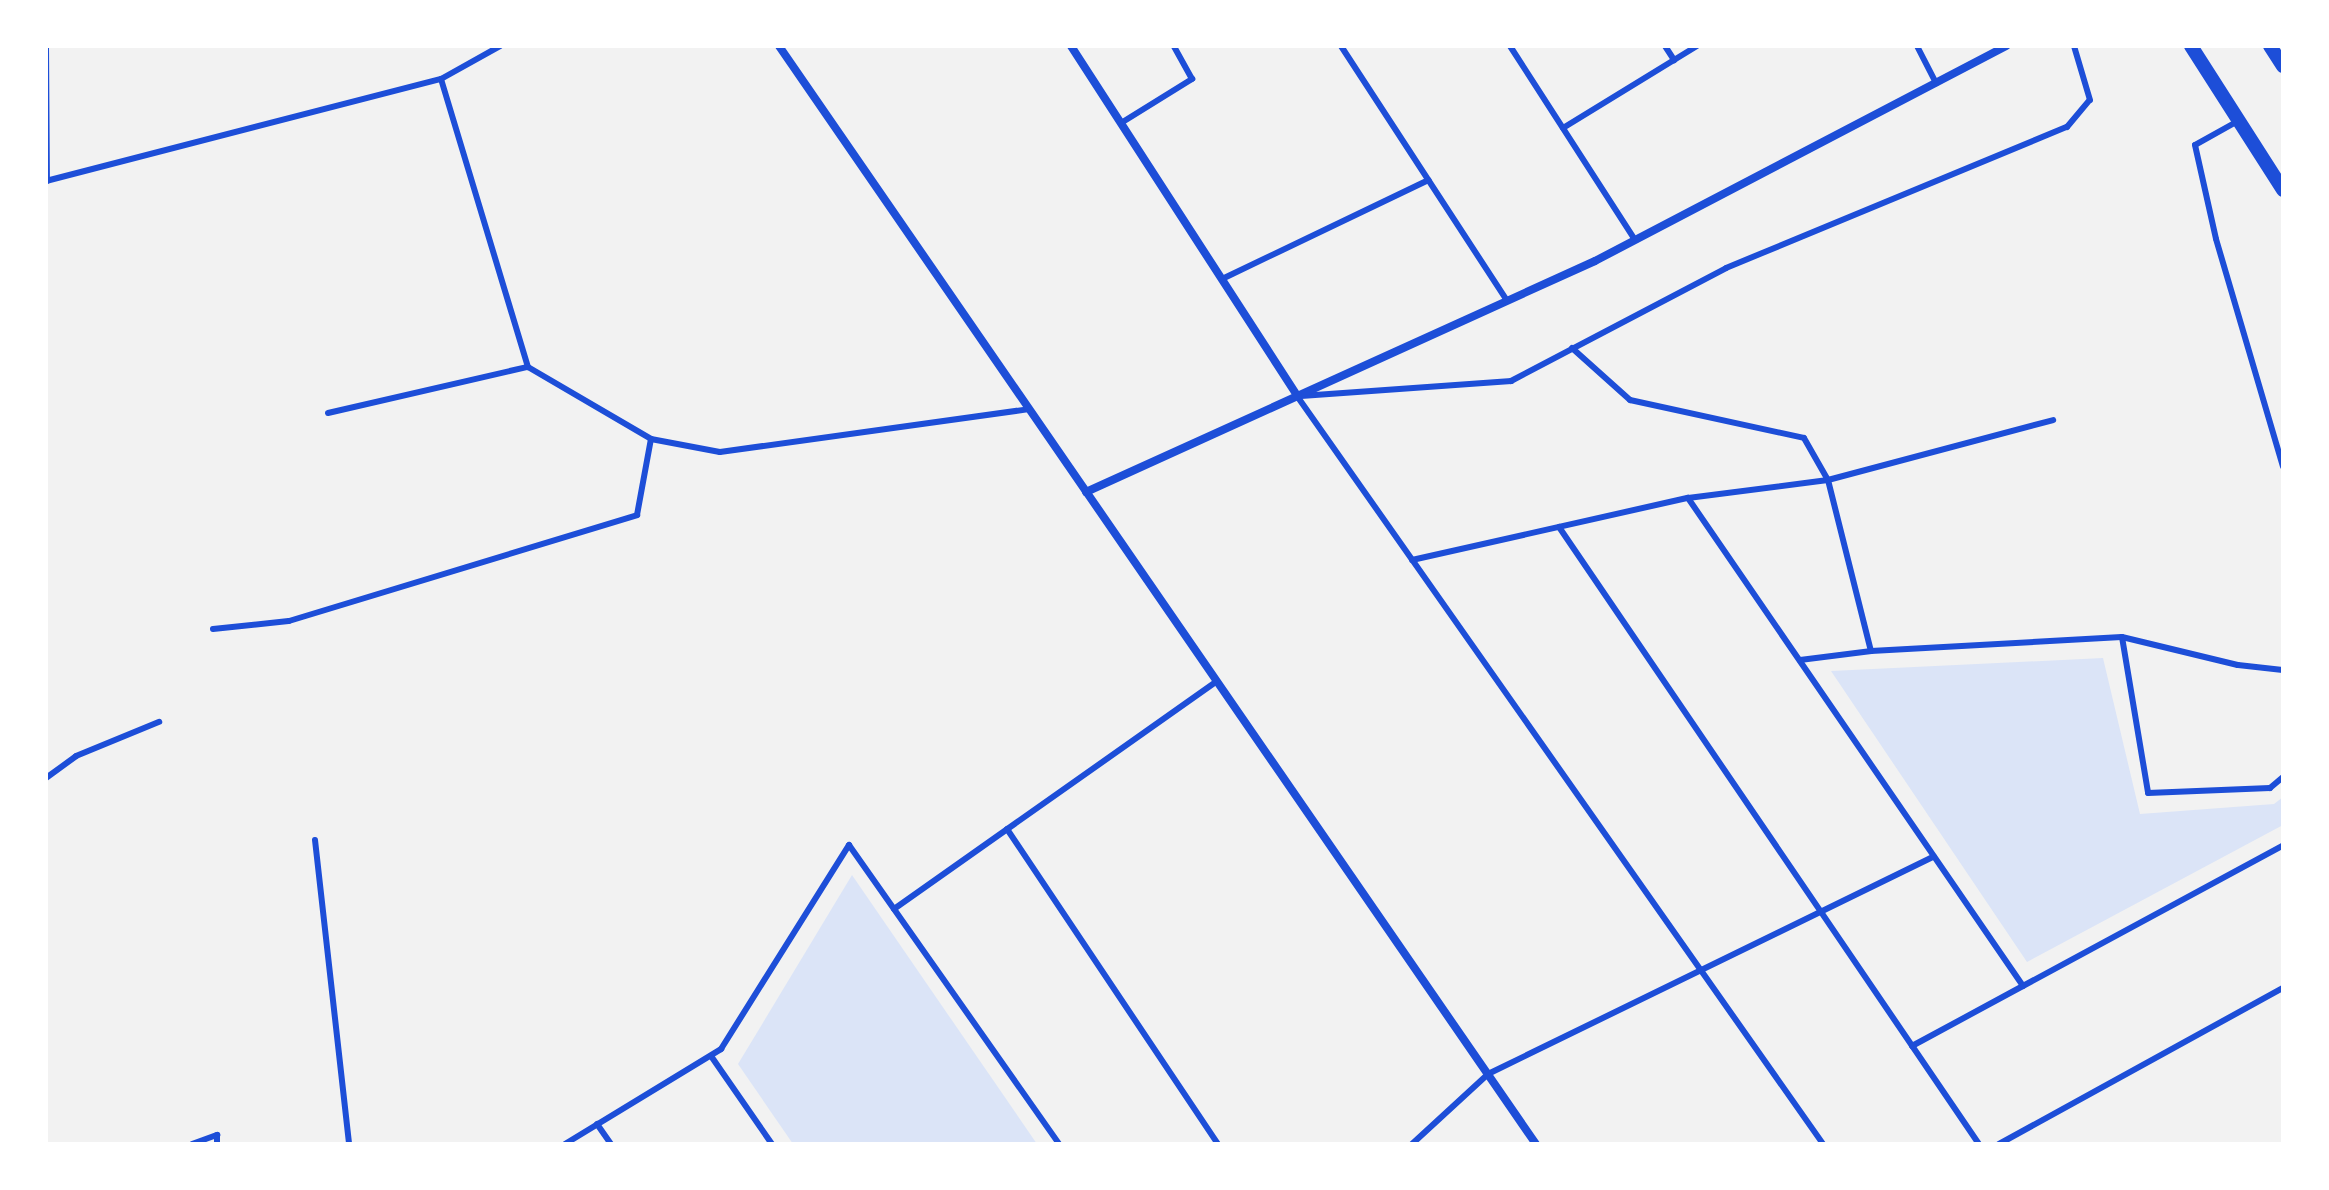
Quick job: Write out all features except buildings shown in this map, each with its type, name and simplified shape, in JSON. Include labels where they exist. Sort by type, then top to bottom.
[{"type":"street","points":[[779,46],[1536,1144]]},
{"type":"street","points":[[1071,46],[1297,396]]},
{"type":"street","points":[[1086,492],[1635,240],[2006,46]]},
{"type":"street","points":[[2191,46],[2283,190]]},
{"type":"street","points":[[2270,46],[2283,66]]},
{"type":"lane","points":[[46,46],[46,181],[441,79],[500,46]]},
{"type":"lane","points":[[1121,123],[1192,79],[1174,46]]},
{"type":"lane","points":[[1341,46],[1507,301]]},
{"type":"lane","points":[[1510,46],[1635,240]]},
{"type":"lane","points":[[1665,46],[1674,60]]},
{"type":"lane","points":[[1563,128],[1697,46]]},
{"type":"lane","points":[[1917,46],[1936,83]]},
{"type":"lane","points":[[1297,396],[1511,381],[1726,268],[2067,127],[2090,100],[2074,46]]},
{"type":"lane","points":[[441,79],[528,367],[651,439],[720,452],[1029,409]]},
{"type":"lane","points":[[2238,121],[2195,145],[2216,239],[2283,466]]},
{"type":"lane","points":[[1222,279],[1429,180]]},
{"type":"lane","points":[[1572,348],[1630,400],[1804,438],[1828,480],[1871,651]]},
{"type":"lane","points":[[328,413],[528,367]]},
{"type":"lane","points":[[1297,396],[1823,1144]]},
{"type":"lane","points":[[1412,560],[1688,498],[1828,480],[2053,420]]},
{"type":"lane","points":[[213,629],[289,621],[637,515],[651,439]]},
{"type":"lane","points":[[1688,498],[2023,986]]},
{"type":"lane","points":[[1559,527],[1979,1144]]},
{"type":"lane","points":[[1800,660],[1871,651],[2122,637],[2238,665],[2283,670]]},
{"type":"lane","points":[[2122,637],[2148,793],[2270,788],[2283,777]]},
{"type":"lane","points":[[894,909],[1217,681]]},
{"type":"lane","points":[[46,778],[76,756],[159,722]]},
{"type":"lane","points":[[1007,829],[1218,1144]]},
{"type":"lane","points":[[315,840],[349,1144]]},
{"type":"lane","points":[[565,1144],[721,1049],[849,845],[1059,1144]]},
{"type":"lane","points":[[1912,1046],[2283,845]]},
{"type":"lane","points":[[1412,1144],[1488,1074],[1702,973],[1934,856]]},
{"type":"lane","points":[[1999,1144],[2283,988]]},
{"type":"lane","points":[[711,1056],[772,1144]]},
{"type":"lane","points":[[597,1124],[611,1144]]},
{"type":"lane","points":[[192,1144],[217,1135],[217,1144]]},
{"type":"shaded area","points":[[2103,658],[2140,814],[2274,804],[2283,797],[2283,825],[2027,962],[1831,671]]},
{"type":"shaded area","points":[[852,875],[1037,1144],[793,1144],[738,1064]]}]
